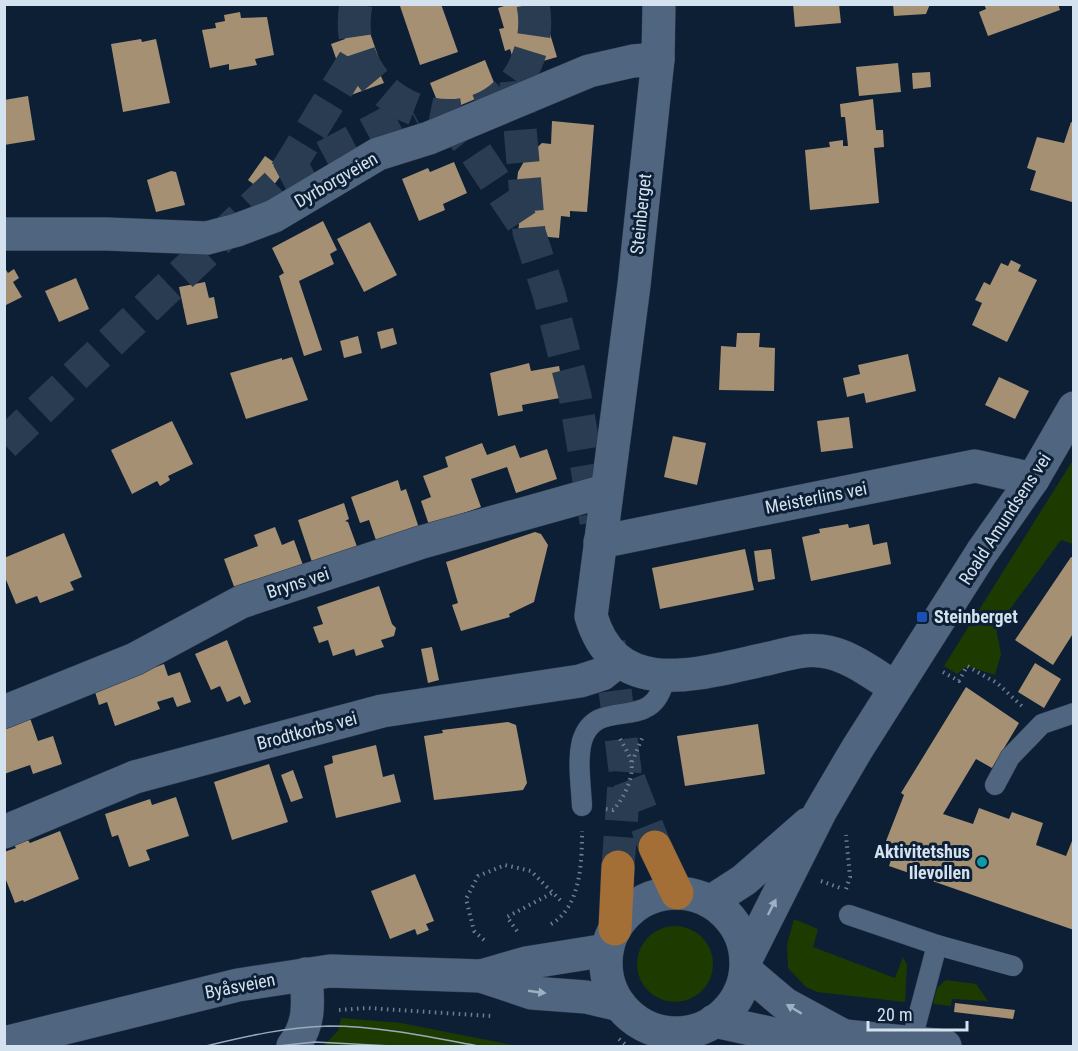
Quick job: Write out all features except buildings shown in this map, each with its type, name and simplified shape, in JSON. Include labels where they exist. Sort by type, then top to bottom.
[{"type":"highway","points":[[655,847],[677,893]]},
{"type":"highway","points":[[611,940],[618,867]]},
{"type":"street","name":"Steinberget","points":[[617,662],[603,647],[591,616],[605,491],[634,285],[658,59],[659,4]]},
{"type":"street","name":"Dyrborgveien","points":[[4,234],[107,234],[207,238],[237,230],[274,216],[378,154],[429,138],[589,71],[658,59]]},
{"type":"street","name":"Roald Amundsens vei","points":[[746,965],[833,822],[894,687],[1033,479],[1074,408]]},
{"type":"street","name":"Meisterlins vei","points":[[600,542],[975,466],[1033,479]]},
{"type":"street","name":"Bryns vei","points":[[4,712],[135,659],[241,602],[422,542],[605,491]]},
{"type":"street","points":[[617,662],[634,670],[664,676],[708,671],[818,650],[848,659],[894,687]]},
{"type":"street","name":"Brodtkorbs vei","points":[[4,832],[135,777],[382,711],[580,681],[602,674],[617,662]]},
{"type":"street","name":"Roald Amundsens vei","points":[[710,902],[833,822]]},
{"type":"street","points":[[718,1034],[743,983],[746,965],[735,926],[710,902],[677,893],[646,900],[628,912],[611,940],[610,984],[617,1019],[634,1019],[660,1038],[680,1033],[718,1034],[757,1032],[801,1042],[845,1036],[945,1047]]},
{"type":"street","name":"Byåsveien","points":[[481,976],[611,940]]},
{"type":"street","points":[[746,965],[785,1004],[845,1036]]},
{"type":"street","name":"Byåsveien","points":[[4,1044],[238,985],[306,974],[360,970],[481,976],[532,993],[586,997],[617,1019]]},
{"type":"street","points":[[293,1047],[305,1028],[309,1012],[306,974]]},
{"type":"lane","points":[[582,806],[580,763],[583,739],[597,720],[646,709],[657,702],[663,689],[664,676]]},
{"type":"lane","points":[[994,785],[1010,757],[1042,724],[1074,713]]},
{"type":"lane","points":[[849,915],[937,945],[1013,966]]},
{"type":"lane","points":[[912,1043],[937,945]]},
{"type":"path","points":[[940,671],[959,681],[967,666],[997,683],[1042,724]]},
{"type":"path","points":[[609,716],[632,764]]},
{"type":"path","points":[[613,810],[626,792],[632,764],[641,740]]},
{"type":"path","points":[[545,926],[554,923],[571,901],[580,873],[582,806]]},
{"type":"path","points":[[833,822],[850,877],[846,890]]},
{"type":"path","points":[[486,942],[474,931],[466,899],[478,876],[505,865],[531,871],[561,901]]},
{"type":"path","points":[[822,881],[831,885]]},
{"type":"path","points":[[520,936],[507,917],[552,893]]},
{"type":"path","points":[[309,1012],[367,1008],[493,1016]]},
{"type":"path","points":[[617,1019],[627,1047]]},
{"type":"green space","points":[[1073,460],[1073,544],[1061,540],[996,628],[1001,654],[995,675],[967,666],[957,674],[944,666]]},
{"type":"green space","points":[[794,919],[818,929],[813,947],[895,978],[903,957],[907,965],[905,1002],[817,992],[806,987],[788,968],[787,945]]},
{"type":"green space","points":[[675,926],[690,929],[702,937],[710,949],[713,964],[710,979],[702,991],[690,999],[675,1002],[660,999],[648,991],[640,979],[637,964],[640,949],[648,937],[660,929]]},
{"type":"green space","points":[[946,980],[976,984],[988,1001],[952,999],[951,1006],[933,1004],[937,988]]},
{"type":"green space","points":[[341,1018],[401,1023],[518,1046],[323,1046],[338,1031]]},
{"type":"tunnel","points":[[356,4],[356,41],[368,72],[390,96],[418,110],[449,116],[479,110],[506,93],[526,63],[531,49],[535,27],[533,4]]},
{"type":"tunnel","points":[[4,444],[281,180],[358,54]]},
{"type":"tunnel","points":[[516,81],[529,232],[549,294],[575,396],[596,522]]},
{"type":"tunnel","points":[[281,180],[412,110]]},
{"type":"tunnel","points":[[446,115],[472,147],[528,231]]},
{"type":"tunnel","points":[[609,642],[625,770],[618,867]]},
{"type":"tunnel","points":[[629,780],[655,847]]},
{"type":"tram line","points":[[206,1046],[282,1030],[329,1026],[386,1030],[479,1046]]},
{"type":"tram line","points":[[278,1046],[315,1042],[391,1046]]},
{"type":"place","name":"Steinberget","points":[[922,617]]},
{"type":"place","name":"Aktivitetshus Ilevollen","points":[[982,862]]}]
